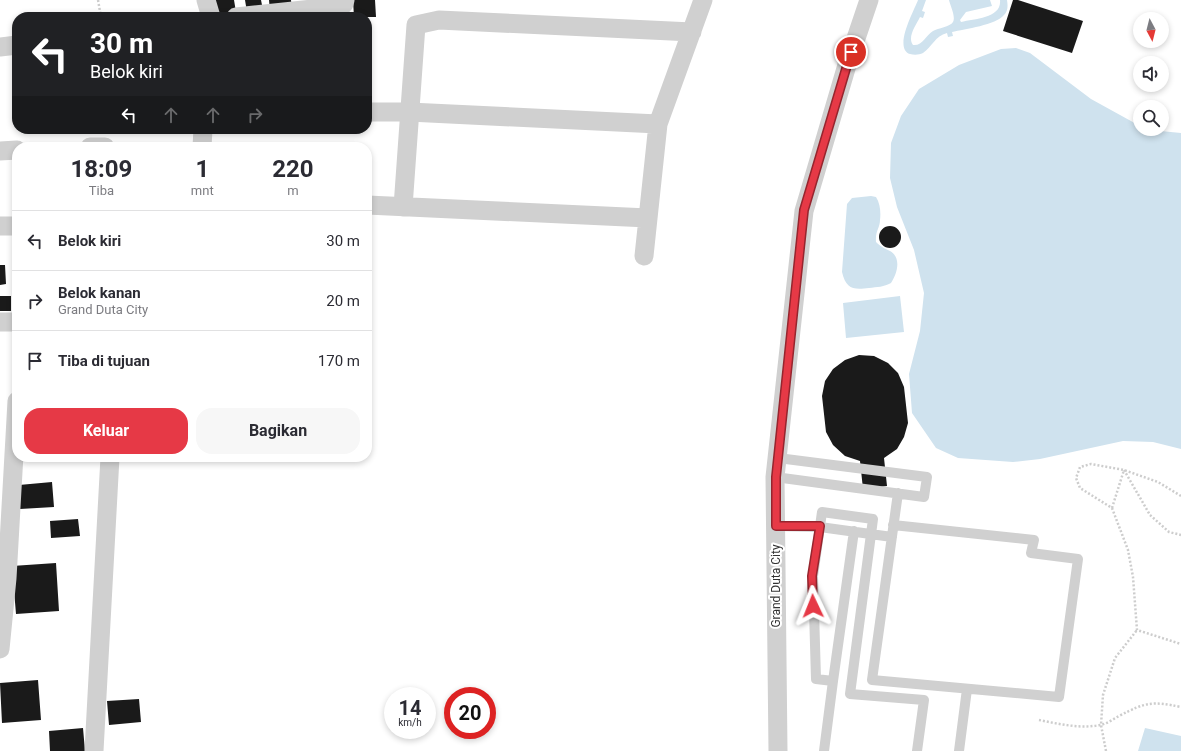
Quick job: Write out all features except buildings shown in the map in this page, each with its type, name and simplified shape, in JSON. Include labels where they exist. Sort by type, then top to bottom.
[{"type":"street","points":[[206,0],[210,12]]},
{"type":"street","points":[[284,12],[341,6],[345,3],[345,0]]},
{"type":"street","points":[[644,256],[658,124],[703,0]]},
{"type":"street","name":"Grand Duta City","points":[[778,751],[776,477],[804,210],[846,65],[869,0]]},
{"type":"street","points":[[403,207],[416,25],[439,20],[692,32]]},
{"type":"street","points":[[0,47],[12,46]]},
{"type":"street","points":[[372,112],[409,112],[658,124]]},
{"type":"street","points":[[0,151],[12,150]]},
{"type":"street","points":[[372,205],[648,218]]},
{"type":"street","points":[[0,226],[12,226]]},
{"type":"street","points":[[0,322],[12,322]]},
{"type":"street","points":[[0,403],[12,402]]},
{"type":"street","points":[[0,649],[6,493],[12,443]]},
{"type":"street","points":[[94,751],[110,462]]},
{"type":"lane","points":[[776,477],[924,496],[926,477],[778,458]]},
{"type":"lane","points":[[893,525],[1034,540],[1031,553],[1078,559],[1059,697],[872,680],[893,525],[898,493]]},
{"type":"lane","points":[[833,682],[816,680],[812,576],[822,512],[873,519],[850,694],[924,700],[917,751]]},
{"type":"lane","points":[[776,526],[820,526],[892,537]]},
{"type":"lane","points":[[824,751],[854,531]]},
{"type":"lane","points":[[959,751],[967,689]]},
{"type":"path","points":[[98,0],[100,12]]},
{"type":"path","points":[[1106,751],[1102,725],[1103,695],[1115,658],[1137,630],[1133,577],[1128,550],[1112,508],[1080,488],[1076,478],[1080,467],[1091,464],[1124,470],[1158,482],[1181,496]]},
{"type":"path","points":[[1112,508],[1124,470]]},
{"type":"path","points":[[1124,470],[1150,515],[1169,532],[1181,535]]},
{"type":"path","points":[[1137,630],[1181,644]]},
{"type":"path","points":[[1039,720],[1065,725],[1088,727],[1102,725],[1136,707],[1147,703],[1163,703],[1181,707]]},
{"type":"water","points":[[918,0],[926,0],[922,11],[925,12],[923,18],[920,17],[913,31],[911,42],[913,45],[922,42],[933,31],[953,22],[953,14],[949,0],[990,0],[992,6],[966,12],[960,20],[961,22],[986,17],[992,14],[997,11],[1000,0],[1007,0],[1008,6],[1004,15],[1000,18],[980,26],[952,32],[953,36],[948,37],[947,33],[943,34],[923,53],[913,55],[905,50],[904,37],[909,20]]},
{"type":"water","points":[[1016,48],[1030,53],[1091,99],[1133,122],[1133,136],[1169,136],[1169,132],[1181,133],[1181,449],[1153,442],[1123,441],[1040,459],[1013,462],[958,458],[936,448],[912,413],[909,374],[920,331],[924,293],[914,250],[897,207],[890,178],[891,143],[901,116],[919,89],[959,65],[1001,49]]},
{"type":"water","points":[[871,196],[876,197],[880,211],[880,223],[876,235],[876,242],[894,254],[897,266],[891,283],[878,287],[859,289],[848,285],[842,272],[847,204],[852,198]]},
{"type":"water","points":[[900,296],[904,332],[846,338],[843,303]]},
{"type":"water","points":[[1145,728],[1181,736],[1181,751],[1138,751]]},
{"type":"route","points":[[813,606],[812,576],[820,526],[776,526],[776,477],[804,210],[851,52]]}]
